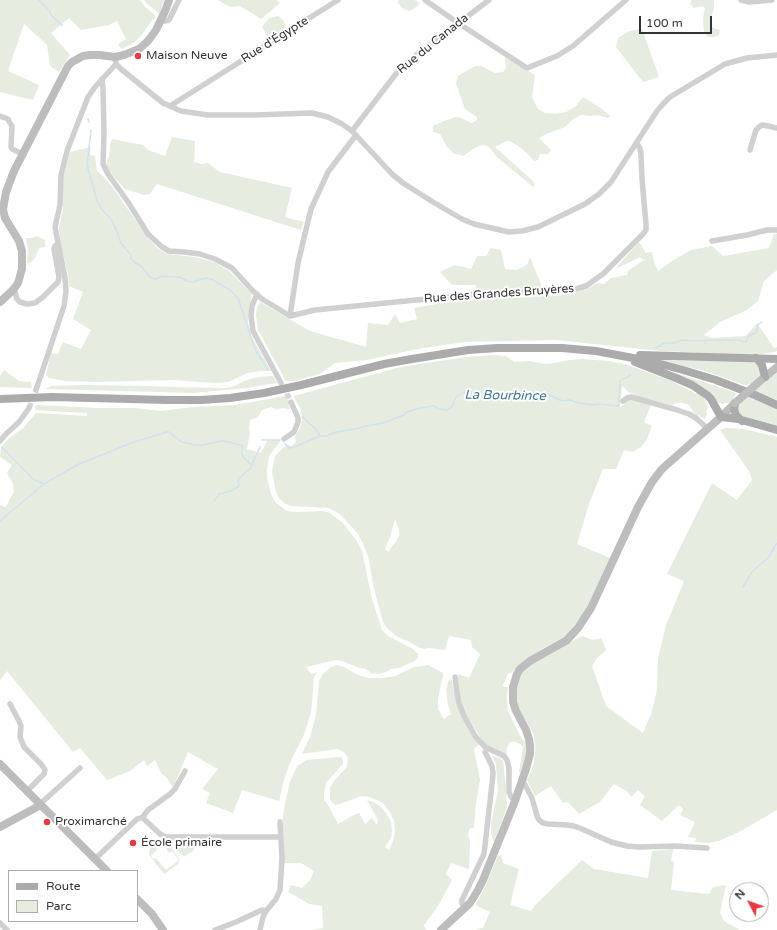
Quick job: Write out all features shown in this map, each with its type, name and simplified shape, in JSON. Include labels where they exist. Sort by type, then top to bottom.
[{"type":"main road","points":[[0,302],[18,283],[22,270],[22,252],[19,241],[5,218],[3,209],[9,181],[68,66],[83,56],[90,55],[114,59],[139,49],[148,41],[156,30],[169,0]]},
{"type":"main road","points":[[0,399],[52,397],[201,400],[230,398],[264,393],[301,385],[405,360],[468,350],[497,348],[562,348],[616,354],[683,370],[716,380],[777,405]]},
{"type":"main road","points":[[616,354],[777,359]]},
{"type":"main road","points":[[616,354],[692,386],[711,399],[721,417]]},
{"type":"main road","points":[[756,358],[762,365],[763,379]]},
{"type":"main road","points":[[445,928],[474,897],[483,880],[515,801],[528,761],[530,746],[529,739],[513,702],[513,686],[520,669],[538,656],[567,640],[578,628],[591,608],[638,507],[652,482],[662,470],[735,403],[777,368]]},
{"type":"main road","points":[[735,403],[734,409],[736,415],[742,421]]},
{"type":"main road","points":[[721,417],[777,430]]},
{"type":"main road","points":[[0,764],[106,870]]},
{"type":"main road","points":[[0,827],[40,804]]},
{"type":"main road","points":[[138,900],[152,914],[163,930]]},
{"type":"street","points":[[161,21],[169,20],[179,0]]},
{"type":"street","name":"Rue d'Égypte","points":[[170,106],[338,0]]},
{"type":"street","points":[[425,0],[527,68],[557,56],[573,46],[626,0]]},
{"type":"street","name":"Rue du Canada","points":[[290,316],[298,263],[311,209],[328,172],[402,66],[489,0]]},
{"type":"street","points":[[741,0],[749,2],[772,0]]},
{"type":"street","points":[[36,390],[64,306],[66,291],[65,278],[55,227],[60,205],[61,174],[67,151],[88,97],[91,91],[102,79],[114,59],[163,102],[181,111],[208,115],[312,113],[328,117],[342,124],[354,133],[392,174],[403,183],[462,219],[474,224],[509,232],[522,231],[538,227],[585,204],[599,194],[611,182],[657,111],[667,100],[678,92],[725,64],[747,58],[777,55]]},
{"type":"street","points":[[102,79],[104,103],[103,164],[108,174],[148,234],[162,247],[169,251],[200,254],[215,259],[232,268],[262,299],[290,316]]},
{"type":"street","points":[[0,116],[8,119],[12,126],[12,149],[23,154]]},
{"type":"street","points":[[750,150],[756,130],[759,127],[768,126],[777,128]]},
{"type":"street","name":"Rue des Grandes Bruyères","points":[[290,316],[315,310],[477,294],[576,289],[586,286],[603,274],[646,230],[641,154],[636,143]]},
{"type":"street","points":[[712,241],[767,230],[777,230]]},
{"type":"street","points":[[13,290],[20,302],[27,304],[35,303],[58,282],[59,277],[54,250],[55,246],[58,244]]},
{"type":"street","points":[[257,294],[252,306],[251,316],[253,331],[281,383]]},
{"type":"street","points":[[623,401],[631,397],[674,409],[696,418],[708,429]]},
{"type":"street","points":[[284,439],[294,432],[298,422],[298,418],[291,402]]},
{"type":"street","points":[[0,441],[19,422],[29,408]]},
{"type":"street","points":[[455,677],[459,704],[475,736],[485,747],[504,756],[507,760],[509,792],[515,801]]},
{"type":"street","points":[[10,704],[21,726],[20,736],[24,747],[45,770],[44,774],[27,791]]},
{"type":"street","points":[[464,908],[462,900],[484,854],[493,773],[492,766],[485,752]]},
{"type":"street","points":[[40,804],[80,768]]},
{"type":"street","points":[[95,859],[137,819],[142,818],[170,794],[185,772]]},
{"type":"street","points":[[522,781],[532,798],[537,816],[543,823],[574,826],[611,842],[638,848],[675,846],[707,848]]},
{"type":"street","points":[[142,818],[160,834],[166,837],[281,837]]},
{"type":"street","points":[[260,930],[266,911],[276,899],[280,890],[282,859],[280,822]]},
{"type":"street","points":[[215,930],[262,910],[266,911]]},
{"type":"street","points":[[0,923],[7,930]]},
{"type":"green space","points":[[0,0],[140,0],[145,7],[155,15],[155,19],[153,19],[141,36],[132,44],[121,49],[118,44],[126,39],[117,21],[109,25],[81,30],[69,18],[51,33],[70,55],[59,72],[50,66],[47,45],[24,24],[8,71],[39,85],[33,100],[0,92]]},
{"type":"green space","points":[[144,0],[164,0],[160,14],[147,4]]},
{"type":"green space","points":[[218,0],[277,0],[280,3],[261,19],[240,6],[230,7]]},
{"type":"green space","points":[[398,0],[415,0],[420,3],[410,11],[401,7]]},
{"type":"green space","points":[[692,0],[714,0],[714,8],[710,23],[713,28],[720,30],[719,35],[708,37],[704,33],[703,18],[705,8],[703,6],[694,8],[690,4]]},
{"type":"green space","points":[[278,16],[283,20],[286,28],[268,39],[262,26],[270,18]]},
{"type":"green space","points":[[642,29],[659,77],[643,82],[616,47],[618,38],[629,31]]},
{"type":"green space","points":[[505,57],[535,75],[532,97],[538,109],[545,113],[555,114],[566,112],[576,106],[583,97],[610,116],[608,118],[597,115],[581,115],[572,120],[565,127],[539,138],[551,150],[548,154],[540,154],[538,160],[534,161],[521,148],[510,141],[506,141],[495,147],[533,181],[535,187],[497,157],[489,147],[484,145],[476,147],[463,156],[453,153],[447,147],[440,134],[433,132],[433,126],[456,117],[472,123],[477,120],[477,117],[465,109],[456,84],[458,76],[475,66],[481,66],[495,73],[503,72],[506,68]]},
{"type":"green space","points":[[172,137],[195,141],[194,162],[201,164],[208,163],[220,172],[292,188],[285,217],[304,222],[301,230],[157,184],[150,194],[144,195],[125,189],[113,176],[106,165],[112,139],[143,145],[148,150],[165,156]]},
{"type":"green space","points":[[91,147],[90,155],[95,156],[97,171],[114,189],[147,237],[158,249],[168,254],[195,257],[214,262],[229,271],[252,294],[248,322],[251,335],[271,371],[248,373],[228,382],[215,383],[173,380],[95,382],[65,381],[49,378],[46,375],[51,353],[58,354],[63,342],[81,349],[91,330],[73,319],[83,292],[69,286],[60,241],[59,228],[63,208],[63,177],[70,152]]},
{"type":"green space","points":[[774,234],[777,234],[777,270],[764,281],[758,301],[747,310],[720,322],[704,335],[711,338],[746,336],[757,323],[774,348],[777,347],[777,351],[774,352],[756,355],[661,351],[556,340],[465,342],[417,349],[367,360],[335,363],[320,374],[295,381],[286,381],[258,330],[256,315],[257,307],[260,302],[310,331],[366,347],[368,323],[388,325],[395,314],[400,323],[417,319],[414,308],[471,300],[566,295],[587,289],[597,283],[604,284],[611,278],[627,275],[628,271],[644,260],[640,257],[615,269],[639,242],[646,253],[652,252],[658,271],[691,250],[712,246],[723,256],[769,248]]},
{"type":"green space","points":[[37,236],[45,240],[45,247],[39,248],[33,261],[27,264],[28,249],[26,238]]},
{"type":"green space","points":[[491,248],[501,250],[505,269],[517,270],[527,265],[530,257],[542,287],[477,293],[476,285],[452,285],[440,272],[455,265],[471,269],[477,256],[486,256]]},
{"type":"green space","points":[[494,355],[506,356],[514,362],[529,361],[544,364],[583,359],[625,364],[674,382],[696,394],[698,392],[705,399],[708,407],[705,419],[694,413],[689,405],[680,402],[672,405],[640,397],[628,392],[622,386],[620,407],[623,406],[626,400],[633,400],[651,405],[644,422],[652,426],[647,439],[641,447],[633,452],[624,450],[616,469],[603,469],[589,504],[577,544],[610,558],[584,613],[567,635],[525,660],[508,674],[503,685],[504,687],[508,687],[508,711],[525,742],[527,749],[526,761],[522,773],[519,772],[523,747],[516,742],[510,742],[506,755],[486,745],[467,717],[461,702],[458,674],[469,678],[480,654],[472,647],[471,640],[449,636],[445,650],[429,648],[423,649],[398,637],[388,629],[383,622],[374,589],[368,556],[358,534],[340,514],[329,508],[291,506],[284,503],[278,497],[276,492],[272,472],[275,456],[287,444],[291,446],[296,442],[295,437],[300,428],[302,419],[301,410],[294,396],[400,367],[466,357]],"holes":[[[395,519],[399,530],[399,536],[390,548],[389,552],[385,549]]]},
{"type":"green space","points":[[654,359],[751,361],[759,366],[761,377],[747,386],[705,371]]},
{"type":"green space","points":[[4,370],[19,381],[31,382],[32,388],[0,387],[0,376]]},
{"type":"green space","points":[[666,370],[736,393],[731,403],[723,404],[717,402]]},
{"type":"green space","points":[[777,371],[777,400],[754,390]]},
{"type":"green space","points":[[273,376],[277,383],[246,388],[194,393],[45,389],[51,386],[81,385],[225,388],[232,387],[257,377]]},
{"type":"green space","points":[[285,396],[289,403],[290,409],[282,408],[276,410],[271,407],[262,410],[258,417],[250,420],[250,433],[247,449],[261,453],[267,441],[281,440],[269,456],[267,469],[267,477],[271,494],[276,503],[287,511],[323,511],[330,513],[343,523],[356,540],[362,551],[372,599],[382,630],[388,636],[413,649],[418,654],[418,658],[413,662],[399,668],[391,669],[378,674],[371,673],[366,669],[336,660],[306,667],[311,674],[317,672],[314,677],[311,713],[303,737],[291,760],[279,801],[242,790],[233,813],[206,803],[210,793],[202,789],[218,769],[188,752],[173,788],[167,778],[162,774],[155,760],[147,766],[144,760],[130,771],[107,780],[80,748],[73,752],[7,671],[0,680],[0,505],[5,507],[14,492],[13,484],[7,473],[12,465],[0,457],[1,448],[7,440],[24,427],[36,413],[87,416],[87,413],[35,410],[37,405],[133,408],[162,411],[193,407],[235,405]]},
{"type":"green space","points":[[748,396],[777,409],[777,427],[747,420],[740,414],[737,406]]},
{"type":"green space","points":[[726,428],[744,429],[777,437],[777,810],[741,831],[719,841],[708,843],[695,842],[696,838],[688,837],[695,822],[680,815],[683,809],[679,805],[662,821],[640,805],[645,796],[638,790],[631,797],[628,792],[614,784],[600,802],[579,814],[568,802],[563,803],[551,786],[535,796],[527,780],[533,766],[535,755],[534,735],[518,707],[516,691],[520,674],[533,662],[582,636],[593,640],[601,638],[606,650],[597,658],[592,666],[606,706],[643,733],[651,714],[657,690],[658,659],[666,625],[684,581],[667,574],[712,483],[737,500],[752,480],[749,471],[720,430]]},
{"type":"green space","points":[[337,665],[368,678],[395,676],[414,667],[428,665],[436,669],[443,673],[438,700],[438,709],[444,719],[451,714],[446,690],[450,679],[452,681],[454,693],[480,744],[474,749],[480,780],[474,828],[470,828],[468,834],[470,843],[469,869],[451,863],[446,874],[452,880],[438,906],[424,925],[426,930],[312,930],[323,928],[322,906],[309,904],[288,892],[291,885],[302,888],[310,880],[314,871],[301,863],[284,863],[283,816],[285,804],[290,782],[297,766],[307,760],[341,757],[343,764],[326,783],[324,793],[324,800],[338,824],[359,813],[365,824],[372,818],[377,825],[378,820],[367,800],[380,806],[391,822],[391,838],[385,847],[389,850],[393,841],[395,831],[394,821],[390,812],[383,803],[370,797],[361,796],[335,805],[330,800],[330,788],[334,781],[346,768],[348,758],[344,752],[338,749],[302,754],[310,737],[316,715],[319,681],[323,674],[331,667]]},
{"type":"green space","points":[[492,756],[500,758],[503,761],[507,807],[494,842],[491,834],[491,823],[498,791],[496,764]]},
{"type":"green space","points":[[157,839],[159,841],[159,846],[151,856],[154,859],[156,858],[166,870],[179,860],[172,851],[169,853],[166,849],[171,847],[180,860],[177,865],[164,874],[149,855],[150,847]]},
{"type":"green space","points":[[175,846],[195,846],[193,851],[185,856],[182,855]]},
{"type":"green space","points":[[673,849],[671,861],[674,862],[671,890],[709,894],[713,887],[726,885],[720,912],[724,921],[740,930],[476,929],[483,928],[490,912],[475,905],[483,891],[498,856],[501,855],[503,863],[519,869],[510,905],[531,911],[536,904],[582,860],[594,869],[648,878],[652,851]]},
{"type":"waterway","points":[[39,0],[48,9],[52,16],[62,25]]},
{"type":"waterway","points":[[91,130],[87,165],[97,201],[103,211],[111,219],[121,243],[131,255],[131,259],[142,267],[151,278],[156,279],[162,276],[179,277],[193,282],[206,278],[211,279],[230,290],[238,298],[255,349],[268,370]]},
{"type":"waterway","name":"La Bourbince","points":[[656,348],[664,343],[674,343],[683,340],[739,340],[746,342],[748,336],[756,333],[758,325],[762,322]]},
{"type":"waterway","name":"La Bourbince","points":[[285,444],[289,448],[294,447],[320,436],[326,436],[336,432],[387,422],[404,415],[407,412],[420,408],[434,406],[438,409],[447,410],[452,407],[456,397],[462,393],[478,392],[549,395],[562,401],[571,400],[592,405],[618,406],[620,381],[630,375]]},
{"type":"waterway","points":[[302,417],[315,428],[320,436]]},
{"type":"waterway","points":[[0,521],[44,484],[77,465],[131,443],[167,432],[182,442],[195,445],[222,441],[242,446],[243,457],[252,465]]},
{"type":"waterway","points":[[262,440],[280,440]]},
{"type":"waterway","points":[[2,447],[33,479],[44,484]]},
{"type":"waterway","points":[[214,501],[219,494],[231,491],[239,486],[238,480],[250,469],[260,447]]},
{"type":"waterway","points":[[743,587],[752,572],[768,558],[777,543]]},
{"type":"tunnel","points":[[283,386],[291,402]]},
{"type":"tunnel","points":[[29,408],[36,390]]},
{"type":"place","name":"Maison Neuve","points":[[138,56]]},
{"type":"place","name":"Proximarché","points":[[47,822]]},
{"type":"place","name":"École primaire","points":[[133,843]]}]
